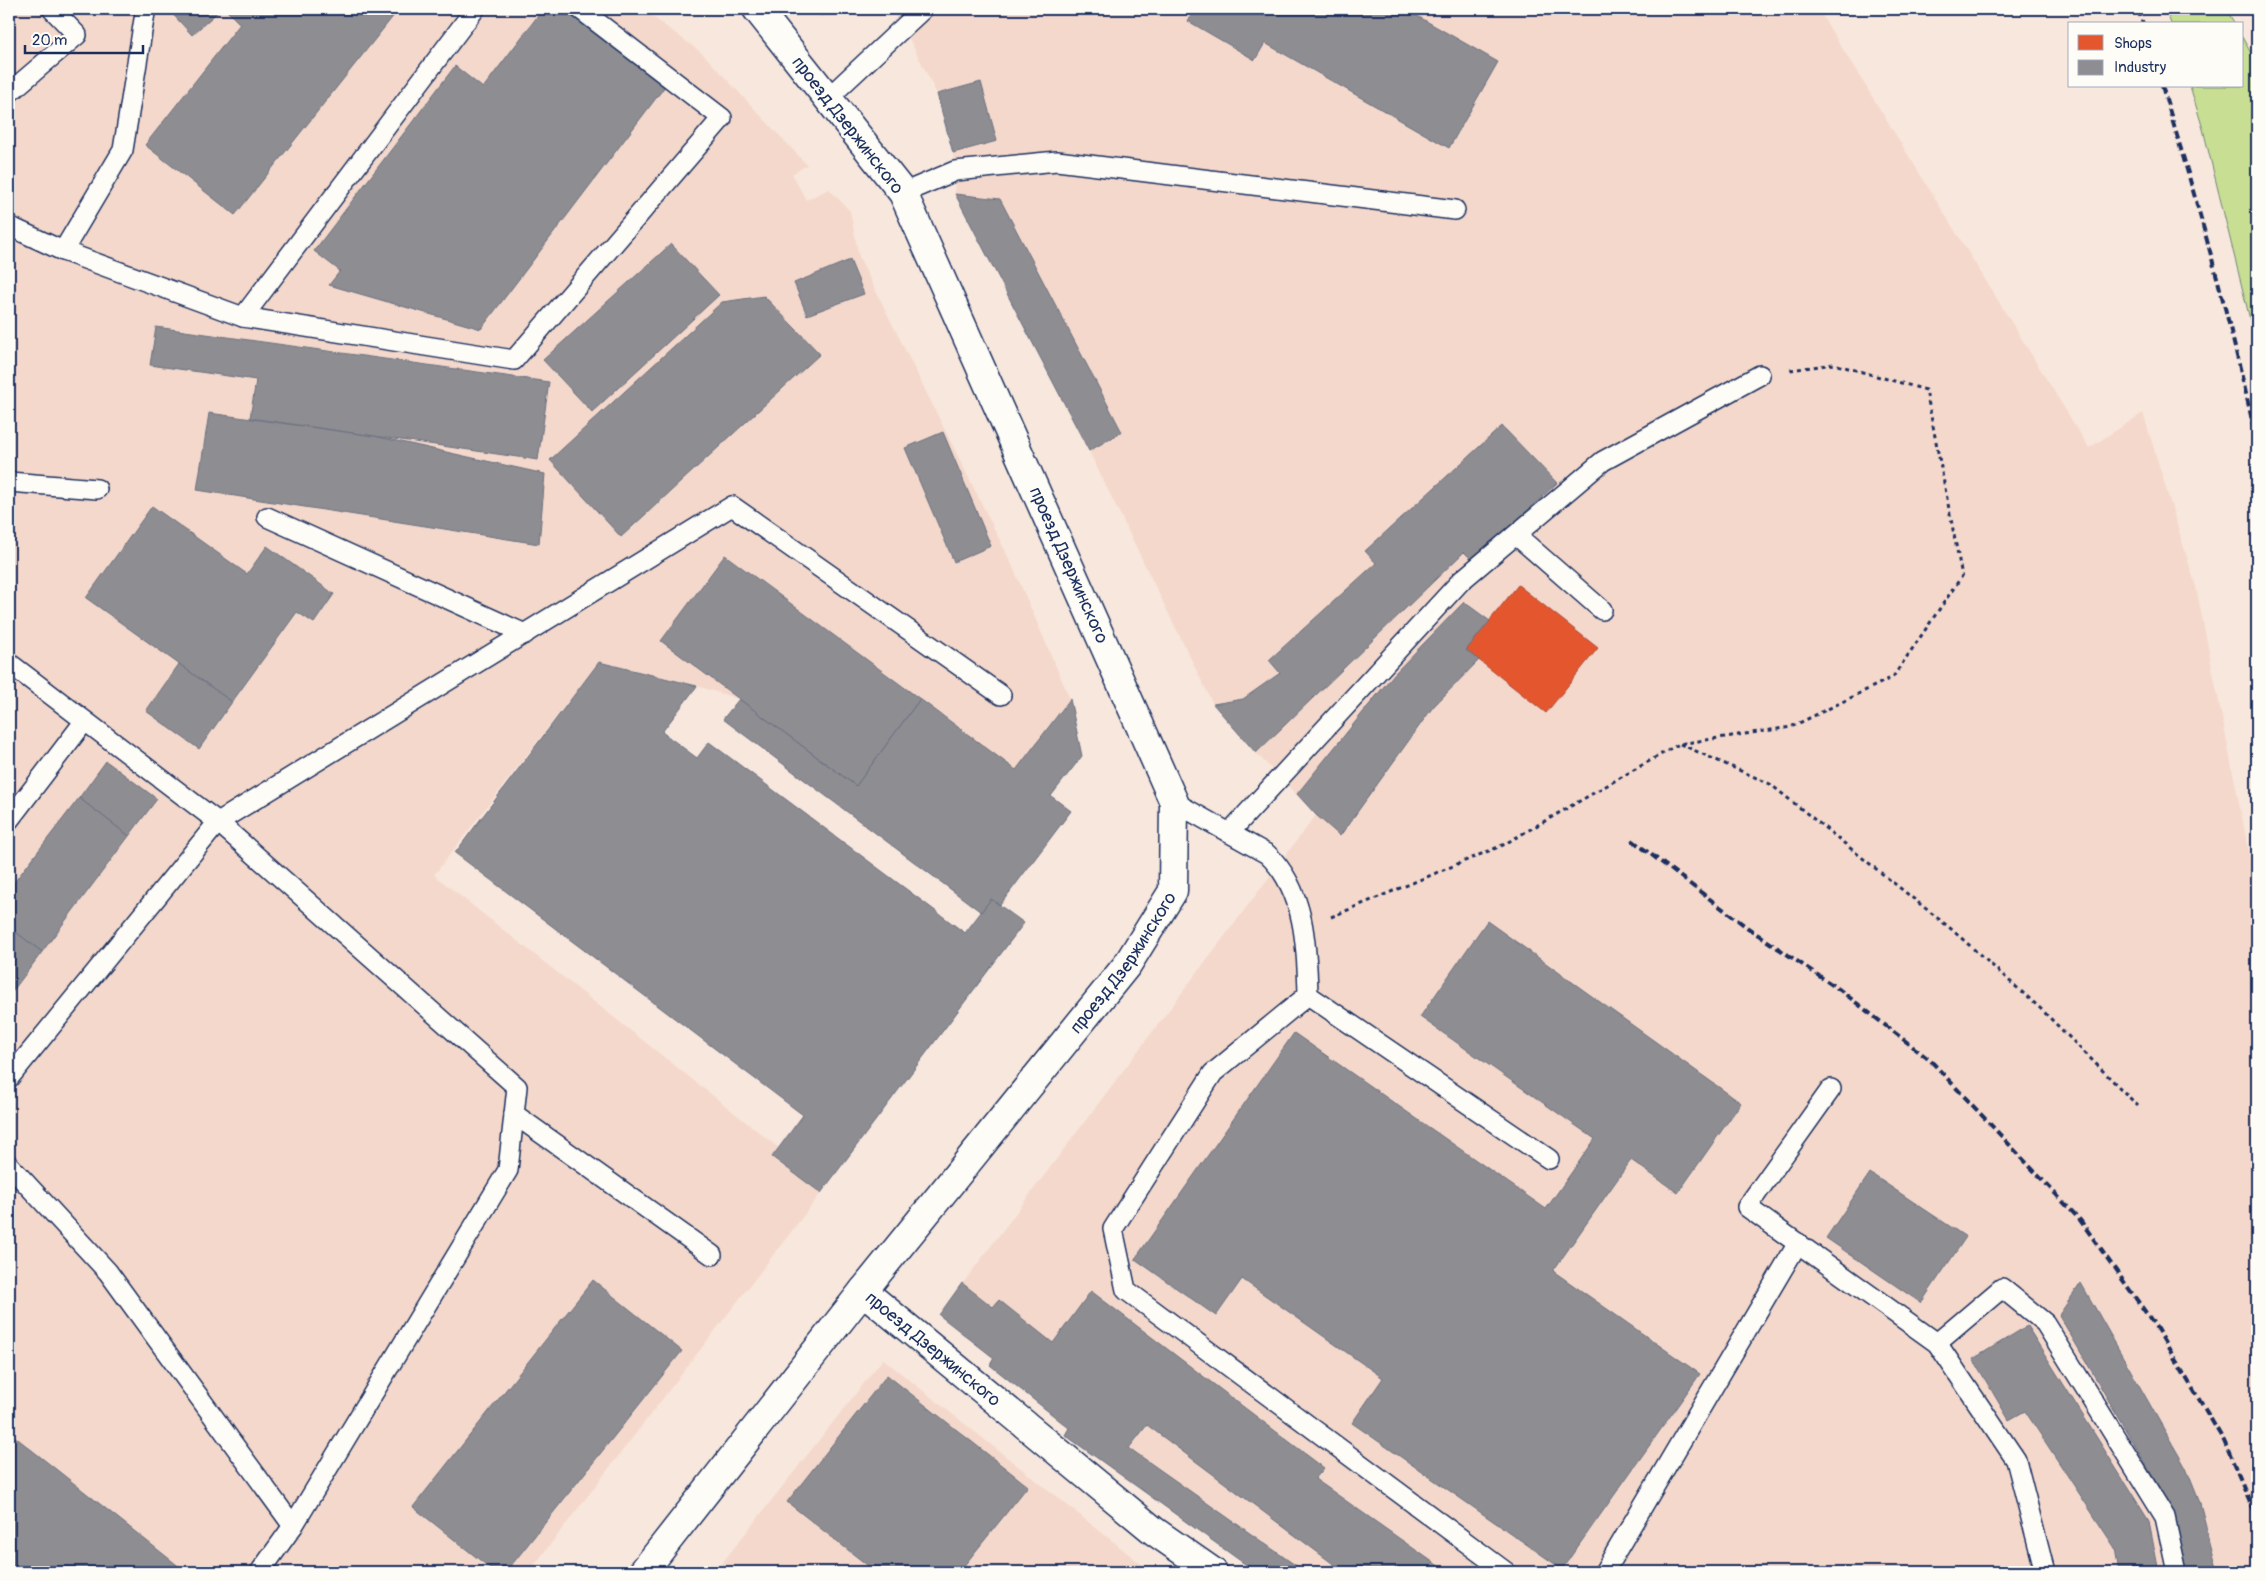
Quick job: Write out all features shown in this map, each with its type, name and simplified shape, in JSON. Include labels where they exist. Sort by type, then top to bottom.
[{"type":"street","name":"проезд Дзержинского","points":[[757,9],[903,193],[1174,802],[1173,891],[1127,964],[863,1291],[1154,1531],[1213,1572]]},
{"type":"street","points":[[643,1572],[863,1291]]},
{"type":"lane","points":[[9,93],[77,35],[52,9]]},
{"type":"lane","points":[[63,251],[123,150],[145,12],[143,9]]},
{"type":"lane","points":[[243,317],[475,9]]},
{"type":"lane","points":[[9,226],[63,251],[243,317],[514,360],[722,118],[580,9]]},
{"type":"lane","points":[[828,98],[923,9]]},
{"type":"lane","points":[[903,193],[955,171],[1057,161],[1455,210]]},
{"type":"lane","points":[[1229,833],[1461,581],[1603,461],[1760,374]]},
{"type":"lane","points":[[9,482],[97,488]]},
{"type":"lane","points":[[9,1078],[218,822],[732,506],[1001,694]]},
{"type":"lane","points":[[267,517],[525,634]]},
{"type":"lane","points":[[1516,535],[1602,610]]},
{"type":"lane","points":[[9,663],[84,722],[218,822],[517,1087],[508,1170],[292,1526],[260,1572]]},
{"type":"lane","points":[[9,820],[84,722]]},
{"type":"lane","points":[[1174,802],[1267,854],[1278,864],[1291,887],[1303,928],[1306,944],[1308,995]]},
{"type":"lane","points":[[1308,995],[1549,1159]]},
{"type":"lane","points":[[1308,995],[1213,1073],[1113,1229],[1126,1290],[1506,1572]]},
{"type":"lane","points":[[1831,1089],[1747,1207],[1937,1343],[2016,1460],[2044,1572]]},
{"type":"lane","points":[[514,1114],[712,1255]]},
{"type":"lane","points":[[9,1164],[108,1272],[292,1526]]},
{"type":"lane","points":[[1604,1572],[1798,1243]]},
{"type":"lane","points":[[1937,1343],[2002,1288],[2045,1323],[2165,1517],[2176,1572]]},
{"type":"path","points":[[1303,928],[1503,845],[1679,744],[1791,727],[1893,677],[1962,576],[1926,390],[1834,364],[1760,374]]},
{"type":"path","points":[[1679,744],[1770,784],[1950,928],[2041,1009],[2140,1108]]},
{"type":"shaded area","points":[[9,9],[642,9],[702,53],[807,165],[792,174],[806,200],[829,189],[850,211],[859,257],[1012,565],[1070,699],[1016,770],[919,700],[856,786],[739,699],[697,686],[599,662],[434,875],[780,1149],[772,1157],[821,1193],[529,1572],[9,1572]]},
{"type":"shaded area","points":[[813,9],[1818,9],[2089,448],[2143,413],[2196,587],[2252,868],[2257,904],[2257,1572],[1256,1572],[1065,1435],[1069,1428],[994,1358],[939,1315],[1316,815],[1256,753],[1213,704],[1089,451],[955,194],[953,153],[937,94],[903,26],[891,10],[819,17]]},
{"type":"shaded area","points":[[883,1359],[1145,1567],[1152,1572],[715,1572]]},
{"type":"green space","points":[[2166,9],[2226,9],[2234,22],[2170,22]]},
{"type":"green space","points":[[2244,41],[2257,64],[2257,348],[2203,129],[2191,88],[2244,88]]},
{"type":"building: Shops","points":[[1518,585],[1598,648],[1546,713],[1466,650]]},
{"type":"building: Industry","points":[[168,9],[221,9],[192,35]]},
{"type":"building: Industry","points":[[225,9],[399,9],[235,215],[145,145],[240,24]]},
{"type":"building: Industry","points":[[543,9],[566,9],[666,85],[481,329],[329,285],[340,271],[314,251],[455,66],[483,88]]},
{"type":"building: Industry","points":[[1195,9],[1405,9],[1498,62],[1449,148],[1265,43],[1255,60],[1188,21]]},
{"type":"building: Industry","points":[[1638,9],[1650,9],[1648,14]]},
{"type":"building: Industry","points":[[981,82],[997,141],[953,153],[937,94]]},
{"type":"building: Industry","points":[[955,194],[1000,199],[1122,432],[1089,451]]},
{"type":"building: Industry","points":[[671,244],[719,295],[592,412],[543,360]]},
{"type":"building: Industry","points":[[850,260],[864,294],[807,315],[794,283]]},
{"type":"building: Industry","points":[[764,296],[820,354],[621,537],[550,460],[722,302]]},
{"type":"building: Industry","points":[[156,327],[549,382],[538,460],[250,418],[256,380],[150,365]]},
{"type":"building: Industry","points":[[209,413],[374,436],[545,474],[539,544],[197,490]]},
{"type":"building: Industry","points":[[1502,426],[1557,483],[1473,561],[1464,552],[1256,753],[1213,704],[1243,699],[1280,673],[1269,660],[1376,563],[1365,551]]},
{"type":"building: Industry","points":[[943,432],[991,546],[954,562],[905,448]]},
{"type":"building: Industry","points":[[152,506],[247,574],[267,546],[334,594],[314,623],[297,612],[232,702],[86,598]]},
{"type":"building: Industry","points":[[725,555],[920,699],[856,786],[661,641]]},
{"type":"building: Industry","points":[[1464,602],[1490,621],[1466,650],[1479,660],[1433,707],[1340,836],[1316,815],[1297,794],[1394,674]]},
{"type":"building: Industry","points":[[599,662],[697,686],[662,732],[697,758],[709,742],[965,933],[991,899],[1024,923],[821,1193],[772,1157],[803,1115],[455,853]]},
{"type":"building: Industry","points":[[179,664],[232,702],[199,749],[146,711]]},
{"type":"building: Industry","points":[[739,699],[856,786],[920,699],[1016,770],[1070,699],[1082,756],[1051,796],[1071,811],[1000,905],[991,899],[981,912],[723,719]]},
{"type":"building: Industry","points":[[106,761],[157,799],[129,836],[79,798]]},
{"type":"building: Industry","points":[[79,798],[129,836],[42,952],[9,927],[9,889]]},
{"type":"building: Industry","points":[[1487,921],[1741,1103],[1678,1193],[1631,1160],[1553,1271],[1700,1374],[1562,1569],[1352,1423],[1383,1378],[1242,1279],[1216,1316],[1135,1259],[1294,1033],[1546,1209],[1595,1139],[1420,1017]]},
{"type":"building: Industry","points":[[9,927],[42,952],[9,996]]},
{"type":"building: Industry","points":[[1870,1173],[1966,1237],[1921,1303],[1826,1238]]},
{"type":"building: Industry","points":[[593,1280],[682,1351],[506,1572],[495,1572],[413,1507]]},
{"type":"building: Industry","points":[[962,1283],[993,1307],[999,1300],[1053,1343],[1091,1291],[1324,1468],[1315,1479],[1447,1572],[1344,1572],[1147,1425],[1129,1448],[1305,1572],[1256,1572],[1065,1435],[1069,1428],[990,1365],[994,1358],[939,1315]]},
{"type":"building: Industry","points":[[2081,1283],[2186,1468],[2200,1503],[2218,1572],[2185,1572],[2172,1514],[2160,1489],[2059,1315]]},
{"type":"building: Industry","points":[[2027,1326],[2149,1521],[2159,1572],[2119,1572],[2115,1548],[2025,1411],[2009,1420],[1973,1359]]},
{"type":"building: Industry","points":[[887,1375],[1028,1486],[959,1572],[876,1572],[787,1502]]},
{"type":"building: Industry","points":[[9,1432],[186,1572],[9,1572]]},
{"type":"railway","points":[[2138,9],[2142,22]]},
{"type":"railway","points":[[2163,88],[2213,263],[2257,443]]},
{"type":"railway","points":[[1632,840],[1748,928],[1840,990],[1931,1061],[2080,1220],[2154,1324],[2224,1441],[2257,1518]]}]
